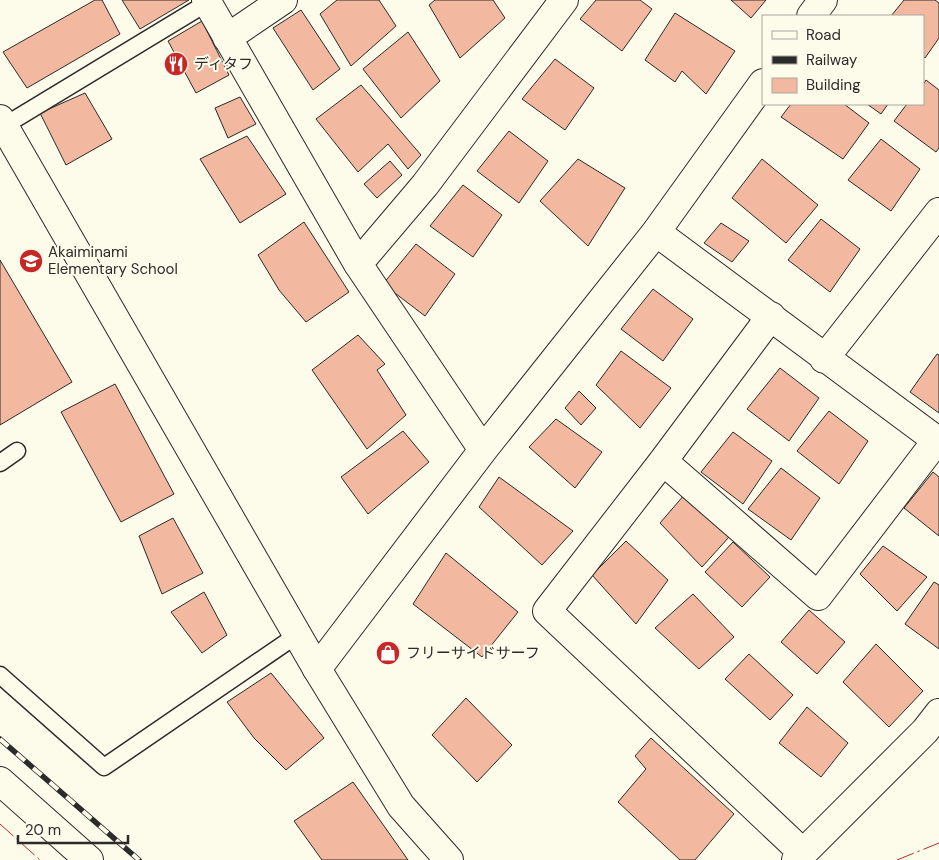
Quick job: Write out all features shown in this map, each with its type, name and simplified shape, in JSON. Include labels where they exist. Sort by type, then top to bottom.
[{"type":"street","points":[[227,38],[283,0]]},
{"type":"street","points":[[358,264],[425,185],[564,0]]},
{"type":"street","points":[[812,15],[823,0]]},
{"type":"street","points":[[206,2],[358,264],[483,450]]},
{"type":"street","points":[[317,669],[483,450],[656,232],[762,84]]},
{"type":"street","points":[[2,122],[317,669],[402,806],[450,860]]},
{"type":"street","points":[[824,359],[939,212]]},
{"type":"street","points":[[656,232],[771,316],[824,359],[938,441],[818,596],[663,462]]},
{"type":"street","points":[[771,316],[663,462],[547,611],[800,856],[934,729]]},
{"type":"street","points":[[0,781],[89,860]]},
{"type":"lane","points":[[2,122],[206,2]]},
{"type":"lane","points":[[0,463],[17,451]]},
{"type":"lane","points":[[0,675],[104,767],[297,635]]},
{"type":"building","points":[[95,0],[102,0],[120,34],[27,88],[3,52]]},
{"type":"building","points":[[122,0],[189,0],[140,29]]},
{"type":"building","points":[[337,0],[379,0],[396,26],[351,66],[320,14]]},
{"type":"building","points":[[435,0],[493,0],[505,18],[460,58],[429,5]]},
{"type":"building","points":[[596,0],[640,0],[652,9],[622,51],[580,19]]},
{"type":"building","points":[[731,0],[766,0],[751,18]]},
{"type":"building","points":[[904,0],[935,0],[939,3],[939,38],[925,58],[924,15],[892,15]]},
{"type":"building","points":[[301,10],[340,69],[313,90],[273,28]]},
{"type":"building","points":[[675,13],[735,51],[706,94],[682,71],[675,82],[645,60]]},
{"type":"building","points":[[202,21],[229,75],[196,93],[168,41]]},
{"type":"building","points":[[408,32],[440,81],[401,118],[363,69]]},
{"type":"building","points":[[555,59],[594,88],[565,130],[522,99]]},
{"type":"building","points":[[926,80],[939,90],[939,148],[936,152],[894,121],[906,105],[924,105],[924,83]]},
{"type":"building","points":[[361,85],[421,155],[408,169],[388,144],[358,172],[316,119]]},
{"type":"building","points":[[85,93],[112,139],[66,165],[40,113]]},
{"type":"building","points":[[240,97],[256,124],[228,138],[215,108]]},
{"type":"building","points":[[790,105],[845,105],[869,123],[843,159],[781,117]]},
{"type":"building","points":[[868,105],[887,105],[881,114]]},
{"type":"building","points":[[509,131],[548,161],[519,203],[477,171]]},
{"type":"building","points":[[247,136],[286,194],[240,223],[200,159]]},
{"type":"building","points":[[881,139],[920,169],[891,211],[848,180]]},
{"type":"building","points":[[578,159],[625,188],[588,246],[540,201]]},
{"type":"building","points":[[762,159],[818,205],[786,243],[732,198]]},
{"type":"building","points":[[390,161],[402,175],[377,198],[364,184]]},
{"type":"building","points":[[463,185],[502,215],[473,257],[430,226]]},
{"type":"building","points":[[821,219],[860,249],[830,292],[788,260]]},
{"type":"building","points":[[304,222],[349,292],[306,322],[279,290],[258,255]]},
{"type":"building","points":[[721,223],[749,241],[732,262],[704,243]]},
{"type":"building","points":[[416,244],[455,274],[425,316],[383,284]]},
{"type":"building","points":[[0,260],[72,382],[0,425]]},
{"type":"building","points":[[653,289],[693,319],[663,361],[621,329]]},
{"type":"building","points":[[358,335],[385,364],[377,370],[406,415],[367,449],[312,370]]},
{"type":"building","points":[[621,351],[671,388],[640,428],[596,385]]},
{"type":"building","points":[[937,354],[939,355],[939,413],[910,392]]},
{"type":"building","points":[[780,368],[819,398],[789,441],[747,409]]},
{"type":"building","points":[[115,384],[174,494],[121,522],[61,412]]},
{"type":"building","points":[[579,391],[596,408],[581,425],[565,408]]},
{"type":"building","points":[[829,411],[868,441],[839,484],[797,451]]},
{"type":"building","points":[[556,419],[602,452],[575,488],[529,447]]},
{"type":"building","points":[[403,431],[429,462],[368,514],[341,477]]},
{"type":"building","points":[[733,432],[772,461],[743,504],[701,472]]},
{"type":"building","points":[[781,468],[820,498],[791,540],[748,509]]},
{"type":"building","points":[[933,472],[939,477],[939,536],[904,508]]},
{"type":"building","points":[[499,477],[573,531],[542,565],[479,507]]},
{"type":"building","points":[[685,494],[729,537],[702,567],[660,523]]},
{"type":"building","points":[[173,518],[203,573],[162,594],[139,536]]},
{"type":"building","points":[[626,541],[668,580],[636,624],[592,575]]},
{"type":"building","points":[[733,542],[770,577],[742,607],[705,572]]},
{"type":"building","points":[[883,546],[927,577],[897,611],[860,574]]},
{"type":"building","points":[[446,553],[518,612],[482,657],[413,604]]},
{"type":"building","points":[[934,582],[939,585],[939,649],[905,624]]},
{"type":"building","points":[[204,592],[227,635],[202,653],[171,612]]},
{"type":"building","points":[[693,594],[734,637],[699,669],[655,628]]},
{"type":"building","points":[[809,610],[845,642],[817,674],[781,642]]},
{"type":"building","points":[[876,644],[923,691],[889,727],[843,682]]},
{"type":"building","points":[[749,654],[793,695],[770,720],[725,679]]},
{"type":"building","points":[[271,673],[324,738],[286,770],[254,738],[227,702]]},
{"type":"building","points":[[466,698],[512,745],[477,782],[432,735]]},
{"type":"building","points":[[807,707],[848,743],[821,777],[779,743]]},
{"type":"building","points":[[651,738],[734,814],[695,860],[680,860],[618,802],[646,769],[635,756]]},
{"type":"building","points":[[353,782],[408,860],[322,860],[294,821]]},
{"type":"railway","points":[[0,739],[139,860]]},
{"type":"power","points":[[0,824],[40,860]]},
{"type":"power","points":[[897,860],[939,843]]},
{"type":"place","name":"ディタフ","points":[[176,64]]},
{"type":"place","name":"Akaiminami Elementary School","points":[[31,261]]},
{"type":"place","name":"フリーサイドサーフ","points":[[388,653]]}]
